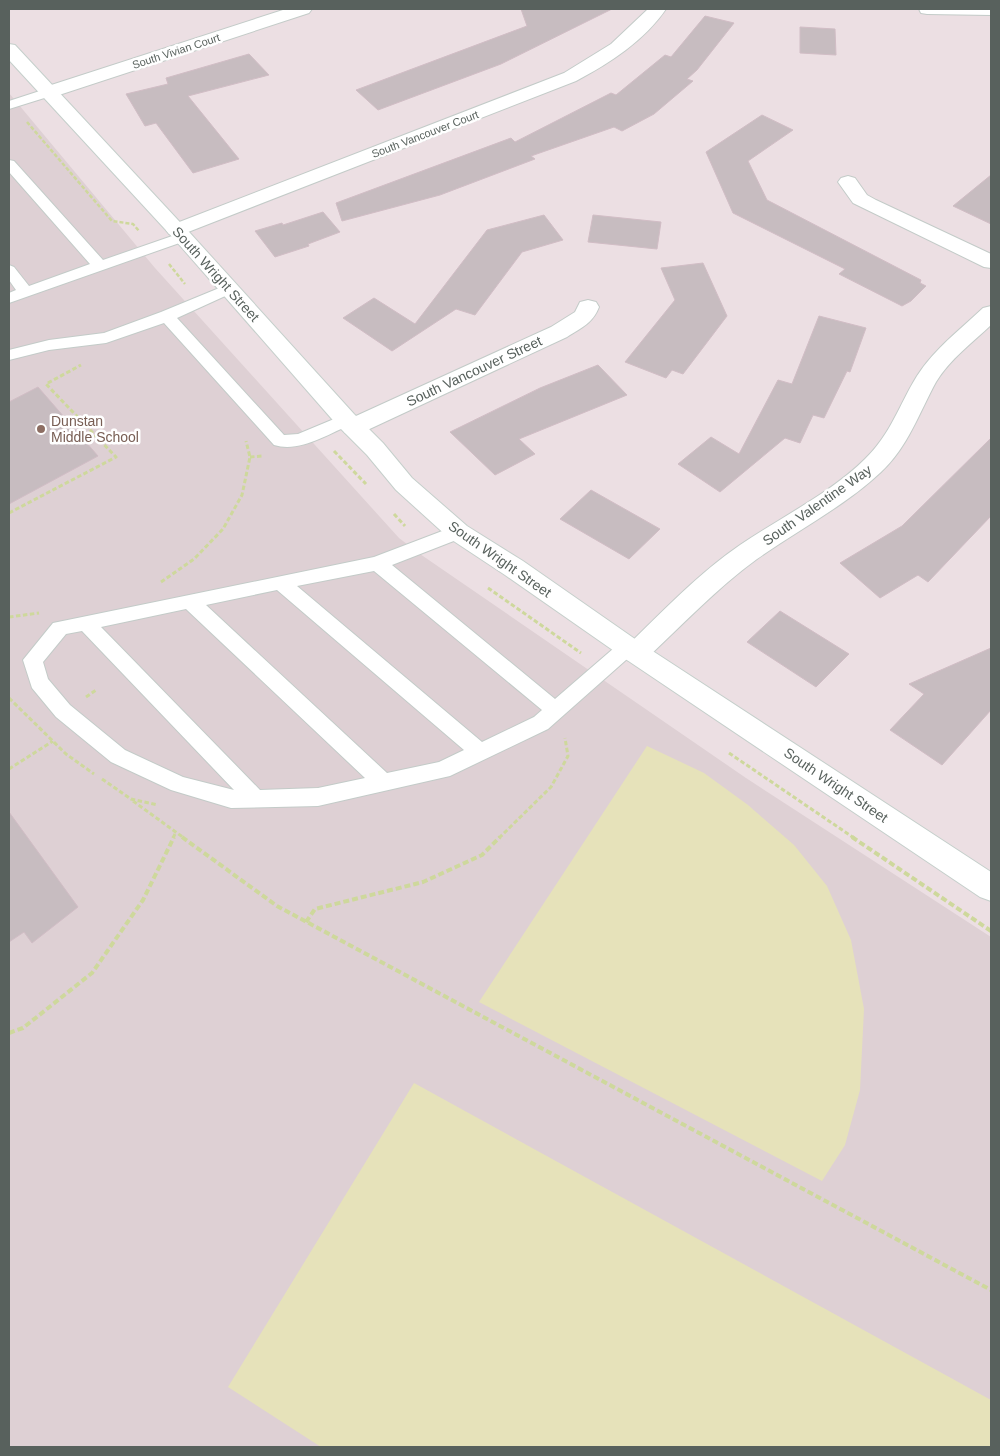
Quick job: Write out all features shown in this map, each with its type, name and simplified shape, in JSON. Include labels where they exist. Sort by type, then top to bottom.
[{"type":"street","name":"South Vivian Court","points":[[49,92],[303,9]]},
{"type":"street","name":"South Vancouver Court","points":[[179,233],[570,77],[607,56],[633,34],[657,9]]},
{"type":"street","points":[[928,9],[991,10]]},
{"type":"street","name":"South Wright Street","points":[[9,48],[375,449],[404,484],[458,532],[514,568],[632,650],[988,879]]},
{"type":"street","points":[[848,182],[860,199],[868,204],[991,262]]},
{"type":"street","name":"South Vancouver Street","points":[[350,423],[559,332],[585,316],[588,307]]},
{"type":"street","name":"South Valentine Way","points":[[632,650],[747,553],[856,481],[875,464],[901,430],[936,364],[991,313]]},
{"type":"lane","points":[[9,106],[49,92]]},
{"type":"lane","points":[[9,164],[99,265]]},
{"type":"lane","points":[[9,298],[153,247],[179,233]]},
{"type":"lane","points":[[9,270],[26,293]]},
{"type":"lane","points":[[9,355],[49,346],[106,338],[167,316],[229,289]]},
{"type":"lane","points":[[167,316],[280,441],[300,440],[350,423]]},
{"type":"lane","points":[[458,532],[377,563],[60,628],[33,660],[39,682],[63,711],[118,756],[178,784],[231,799],[318,797],[443,770],[541,723],[632,650]]},
{"type":"lane","points":[[377,563],[555,710]]},
{"type":"lane","points":[[281,583],[480,752]]},
{"type":"lane","points":[[190,602],[384,783]]},
{"type":"lane","points":[[86,623],[255,798]]},
{"type":"path","points":[[21,119],[26,120],[112,221],[133,224],[153,247]]},
{"type":"path","points":[[9,513],[116,457],[46,384],[86,362]]},
{"type":"path","points":[[155,586],[194,560],[223,529],[242,495],[250,457],[245,440]]},
{"type":"path","points":[[332,448],[370,488]]},
{"type":"path","points":[[388,509],[407,529],[398,531]]},
{"type":"path","points":[[481,583],[583,654]]},
{"type":"path","points":[[9,617],[47,612]]},
{"type":"path","points":[[83,699],[96,690]]},
{"type":"path","points":[[306,922],[316,909],[423,882],[482,855],[551,787],[568,756],[564,735]]},
{"type":"path","points":[[9,769],[53,741]]},
{"type":"path","points":[[728,752],[991,930]]},
{"type":"path","points":[[131,799],[277,906],[991,1290]]},
{"type":"path","points":[[9,1034],[23,1028],[92,973],[142,900],[176,832]]},
{"type":"shaded area","points":[[9,93],[155,268],[399,538],[746,778],[991,937],[991,1447],[9,1447]]},
{"type":"shaded area","points":[[647,746],[704,773],[748,805],[794,845],[827,886],[851,940],[864,1009],[860,1090],[845,1145],[822,1181],[479,1002]]},
{"type":"shaded area","points":[[414,1083],[991,1400],[991,1447],[321,1447],[228,1387]]},
{"type":"building","points":[[521,9],[612,9],[501,64],[378,110],[356,90],[527,26]]},
{"type":"building","points":[[705,16],[734,23],[697,70],[687,79],[693,81],[654,114],[622,131],[614,127],[531,156],[535,159],[440,195],[342,221],[336,203],[511,138],[515,142],[611,93],[616,95],[665,55],[671,57]]},
{"type":"building","points":[[800,27],[835,29],[836,55],[800,53]]},
{"type":"building","points":[[249,54],[269,75],[188,96],[239,159],[193,173],[156,123],[145,126],[126,94],[168,84],[166,78]]},
{"type":"building","points":[[762,115],[793,130],[748,161],[767,200],[921,280],[920,283],[926,286],[911,301],[902,306],[839,274],[845,269],[733,213],[706,152]]},
{"type":"building","points":[[991,175],[991,224],[953,206]]},
{"type":"building","points":[[323,212],[340,232],[308,244],[309,246],[275,257],[255,231],[282,223],[283,225]]},
{"type":"building","points":[[544,215],[563,240],[522,252],[475,315],[456,309],[392,351],[343,318],[374,298],[415,324],[487,230]]},
{"type":"building","points":[[593,215],[661,222],[657,249],[588,242]]},
{"type":"building","points":[[703,263],[727,316],[683,374],[672,370],[666,378],[625,362],[675,300],[661,268]]},
{"type":"building","points":[[819,316],[866,328],[850,372],[847,371],[824,418],[813,415],[800,443],[785,438],[720,492],[678,464],[711,437],[739,454],[778,380],[792,384]]},
{"type":"building","points":[[598,365],[627,395],[519,439],[535,454],[495,475],[450,432],[540,388]]},
{"type":"building","name":"Dunstan Middle School","points":[[38,387],[98,456],[9,504],[9,402]]},
{"type":"building","points":[[991,438],[991,516],[928,582],[918,575],[880,598],[840,563],[902,526]]},
{"type":"building","points":[[591,490],[660,529],[629,559],[560,519]]},
{"type":"building","points":[[780,611],[849,654],[816,687],[747,642]]},
{"type":"building","points":[[991,648],[991,710],[942,765],[890,730],[924,694],[909,684]]},
{"type":"building","points":[[9,812],[78,907],[32,943],[24,932],[9,942]]},
{"type":"place","name":"Dunstan Middle School","points":[[41,429]]}]
